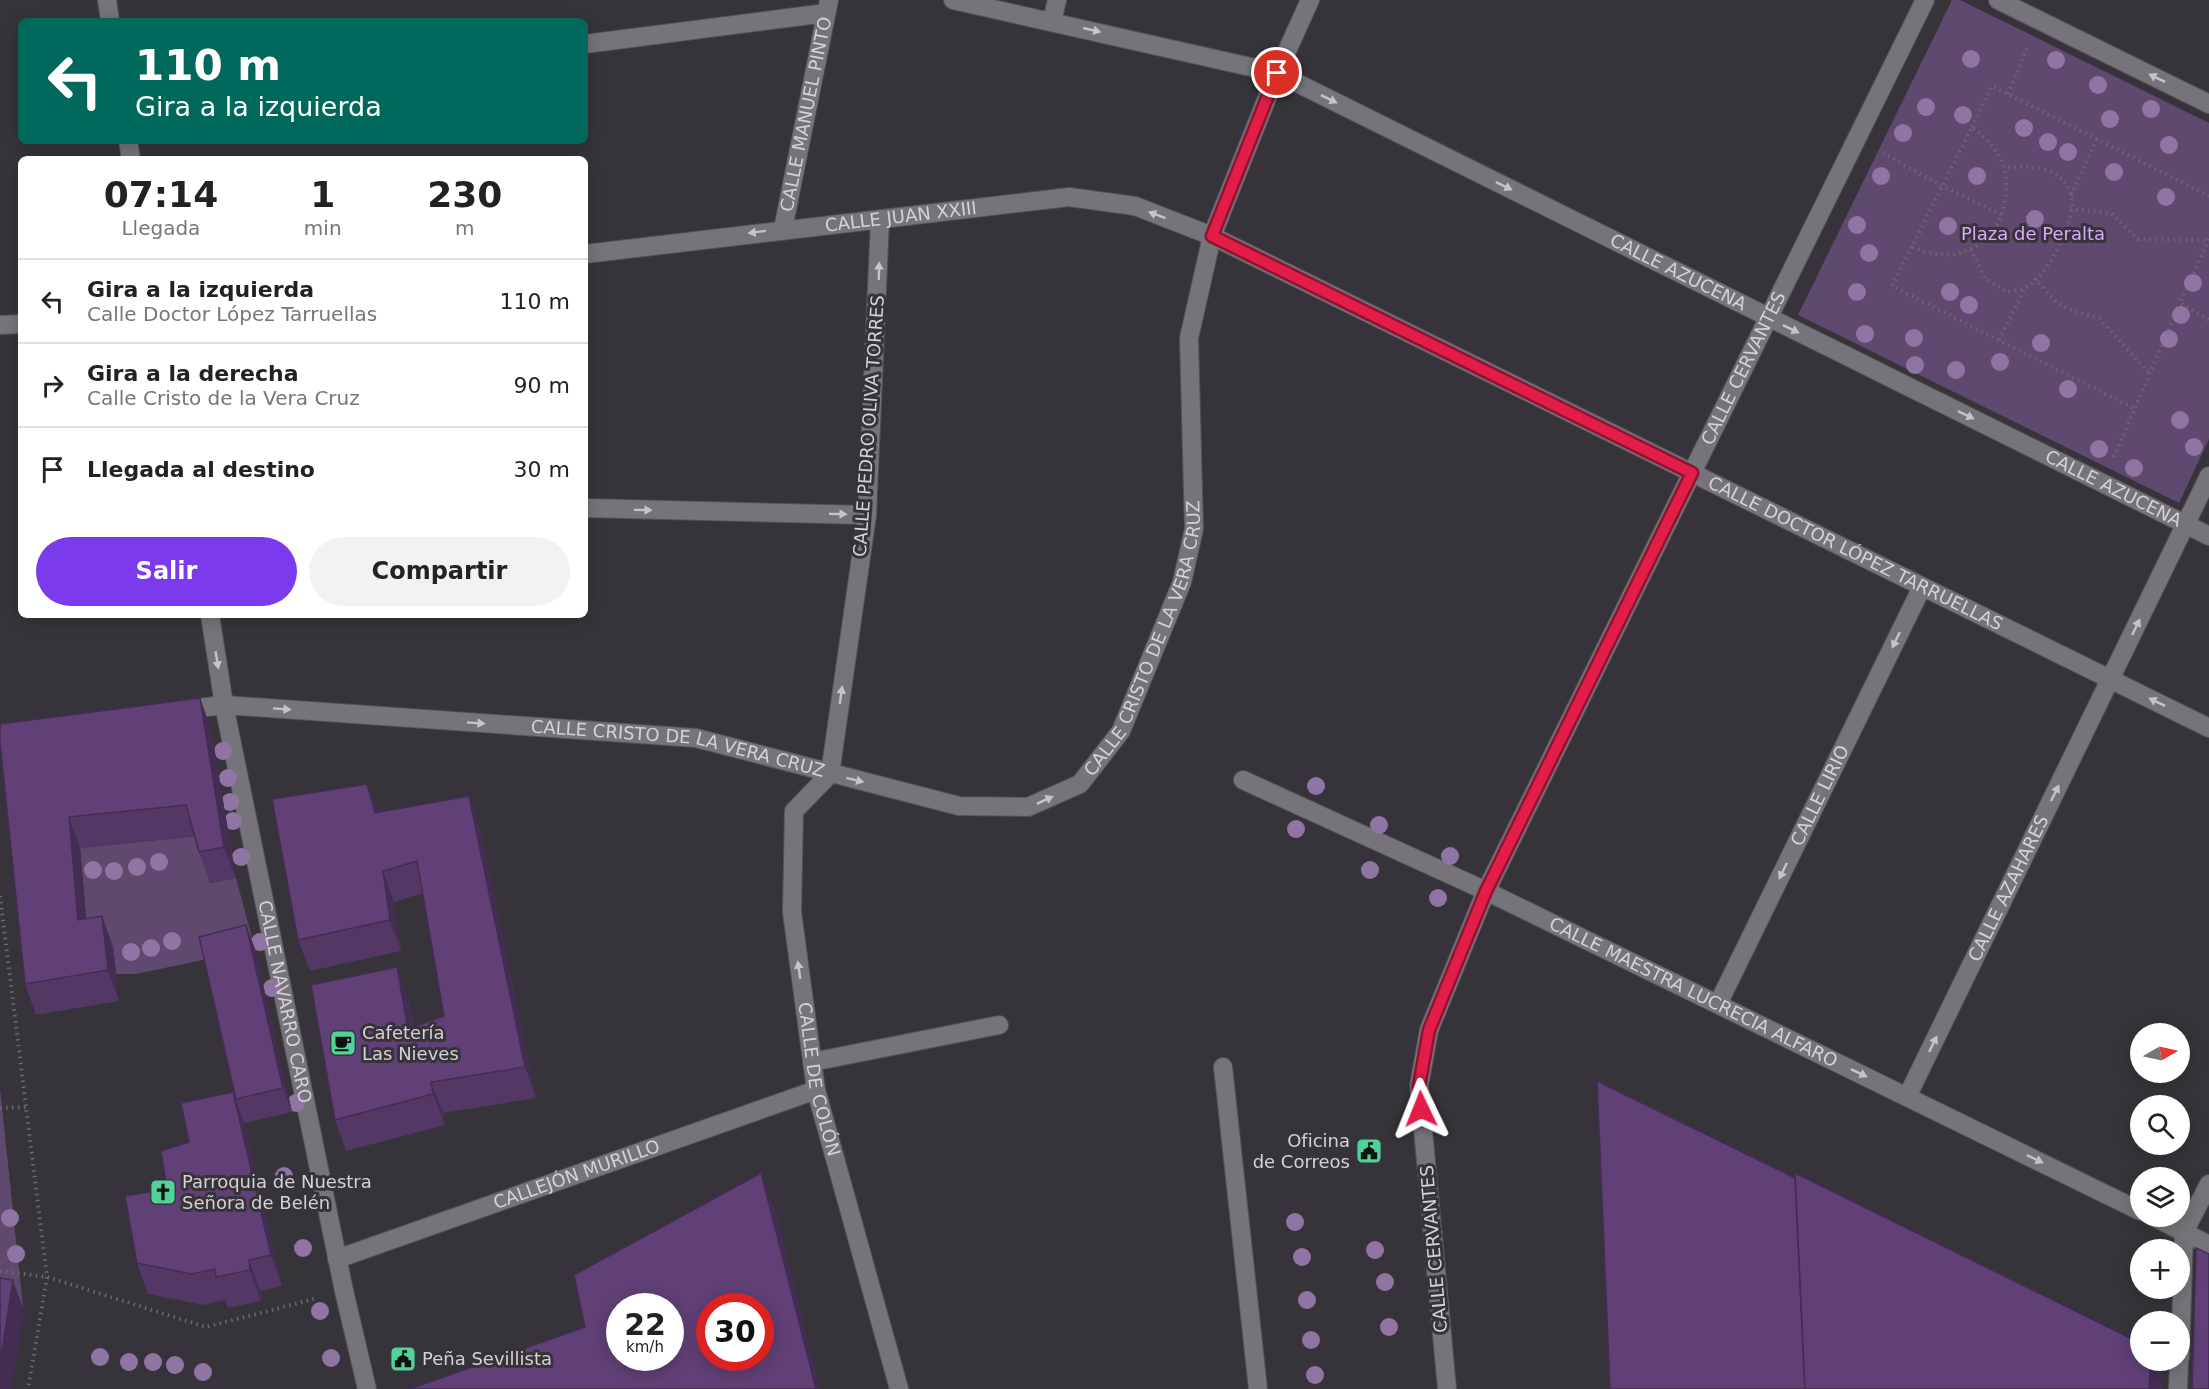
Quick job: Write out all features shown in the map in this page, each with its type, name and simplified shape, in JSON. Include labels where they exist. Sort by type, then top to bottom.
[{"type":"street","points":[[107,0],[110,18]]},
{"type":"street","name":"CALLE AZUCENA","points":[[953,0],[1277,73],[2209,536]]},
{"type":"street","points":[[1052,21],[1057,0]]},
{"type":"street","name":"CALLE CRISTO DE LA VERA CRUZ","points":[[165,711],[224,705],[696,738],[959,806],[1028,807],[1080,784],[1121,731],[1182,582],[1194,529],[1189,338],[1212,236],[1277,73],[1310,0]]},
{"type":"street","name":"CALLE CERVANTES","points":[[1447,1389],[1419,1086],[1429,1030],[1486,891],[1925,0]]},
{"type":"street","points":[[1998,0],[2209,104]]},
{"type":"street","points":[[588,44],[827,7]]},
{"type":"street","name":"CALLE MANUEL PINTO","points":[[783,229],[827,7]]},
{"type":"street","name":"CALLE JUAN XXIII","points":[[588,254],[1069,197],[1135,206],[1212,236]]},
{"type":"street","name":"CALLE PEDRO OLIVA TORRES","points":[[830,774],[867,515],[880,220]]},
{"type":"street","name":"CALLE DOCTOR LÓPEZ TARRUELLAS","points":[[1212,236],[2209,728]]},
{"type":"street","points":[[0,325],[18,324]]},
{"type":"street","name":"CALLE AZAHARES","points":[[1907,1097],[2209,476]]},
{"type":"street","points":[[588,508],[867,515]]},
{"type":"street","name":"CALLE LIRIO","points":[[1718,1004],[1922,587]]},
{"type":"street","name":"CALLE NAVARRO CARO","points":[[210,618],[224,705],[337,1259],[367,1389]]},
{"type":"street","name":"CALLE DE COLÓN","points":[[830,774],[794,811],[792,912],[816,1090],[899,1389]]},
{"type":"street","name":"CALLE MAESTRA LUCRECIA ALFARO","points":[[1243,780],[1486,891],[2130,1206]]},
{"type":"street","points":[[812,1062],[999,1025]]},
{"type":"street","points":[[1223,1066],[1258,1389]]},
{"type":"street","name":"CALLEJÓN MURILLO","points":[[337,1259],[816,1090]]},
{"type":"street","points":[[2181,1311],[2184,1232],[2209,1184]]},
{"type":"street","points":[[2174,1227],[2209,1245]]},
{"type":"street","points":[[2178,1389],[2179,1371]]},
{"type":"path","points":[[2008,94],[2039,21]]},
{"type":"path","points":[[2135,408],[1892,286],[1992,86],[2209,196]]},
{"type":"path","points":[[1912,246],[1930,254],[1949,256],[1971,249],[1993,234],[2002,215],[2008,190],[2005,168],[1992,142],[1972,127]]},
{"type":"path","points":[[1857,138],[1942,186],[2002,215]]},
{"type":"path","points":[[1999,340],[2025,288],[2049,267],[2068,227],[2071,196],[2097,139]]},
{"type":"path","points":[[2005,168],[2024,165],[2039,167],[2063,181],[2071,196]]},
{"type":"path","points":[[2070,208],[2112,214],[2138,239],[2209,239],[2103,483]]},
{"type":"path","points":[[1971,249],[1985,278],[2006,292],[2025,288]]},
{"type":"path","points":[[2035,278],[2056,302],[2075,312],[2099,318],[2150,374]]},
{"type":"path","points":[[2181,303],[2209,320]]},
{"type":"path","points":[[0,896],[47,1277],[28,1389]]},
{"type":"path","points":[[0,1108],[26,1107]]},
{"type":"path","points":[[0,1271],[47,1277],[206,1327],[344,1291]]},
{"type":"green space","name":"Plaza de Peralta","points":[[1952,0],[1960,0],[2209,123],[2209,439],[2179,503],[1798,315]]},
{"type":"green space","points":[[197,836],[210,883],[236,878],[255,949],[136,974],[116,974],[113,947],[89,951],[80,848]]},
{"type":"green space","points":[[0,1088],[23,1307],[0,1304]]},
{"type":"building","points":[[200,698],[224,847],[199,852],[186,805],[69,817],[78,920],[102,916],[108,970],[25,984],[0,724]]},
{"type":"building","points":[[367,784],[375,813],[469,796],[525,1067],[431,1082],[433,1094],[335,1120],[311,985],[397,967],[408,1029],[444,1016],[417,861],[383,871],[390,920],[298,940],[272,799]]},
{"type":"building","points":[[246,925],[283,1088],[236,1099],[199,937]]},
{"type":"building","points":[[1597,1081],[1795,1178],[1805,1389],[1610,1389]]},
{"type":"building","points":[[233,1092],[271,1255],[249,1260],[250,1270],[216,1277],[215,1269],[192,1274],[137,1263],[125,1196],[167,1189],[161,1151],[189,1142],[181,1103]]},
{"type":"building","points":[[761,1173],[816,1389],[410,1389],[585,1327],[574,1275]]},
{"type":"building","points":[[1795,1173],[2130,1338],[2130,1371],[2150,1371],[2149,1389],[1805,1389]]},
{"type":"building","points":[[2196,1248],[2209,1254],[2209,1389],[2192,1389]]},
{"type":"building","points":[[0,1278],[13,1280],[0,1364]]},
{"type":"place","name":"Cafetería Las Nieves","points":[[343,1043]]},
{"type":"place","name":"Oficina de Correos","points":[[1369,1151]]},
{"type":"place","name":"Parroquia de Nuestra Señora de Belén","points":[[163,1192]]},
{"type":"place","name":"Peña Sevillista","points":[[403,1359]]},
{"type":"route","points":[[1277,73],[1212,236],[1692,473],[1486,891],[1429,1030],[1419,1086],[1421,1109]]}]
